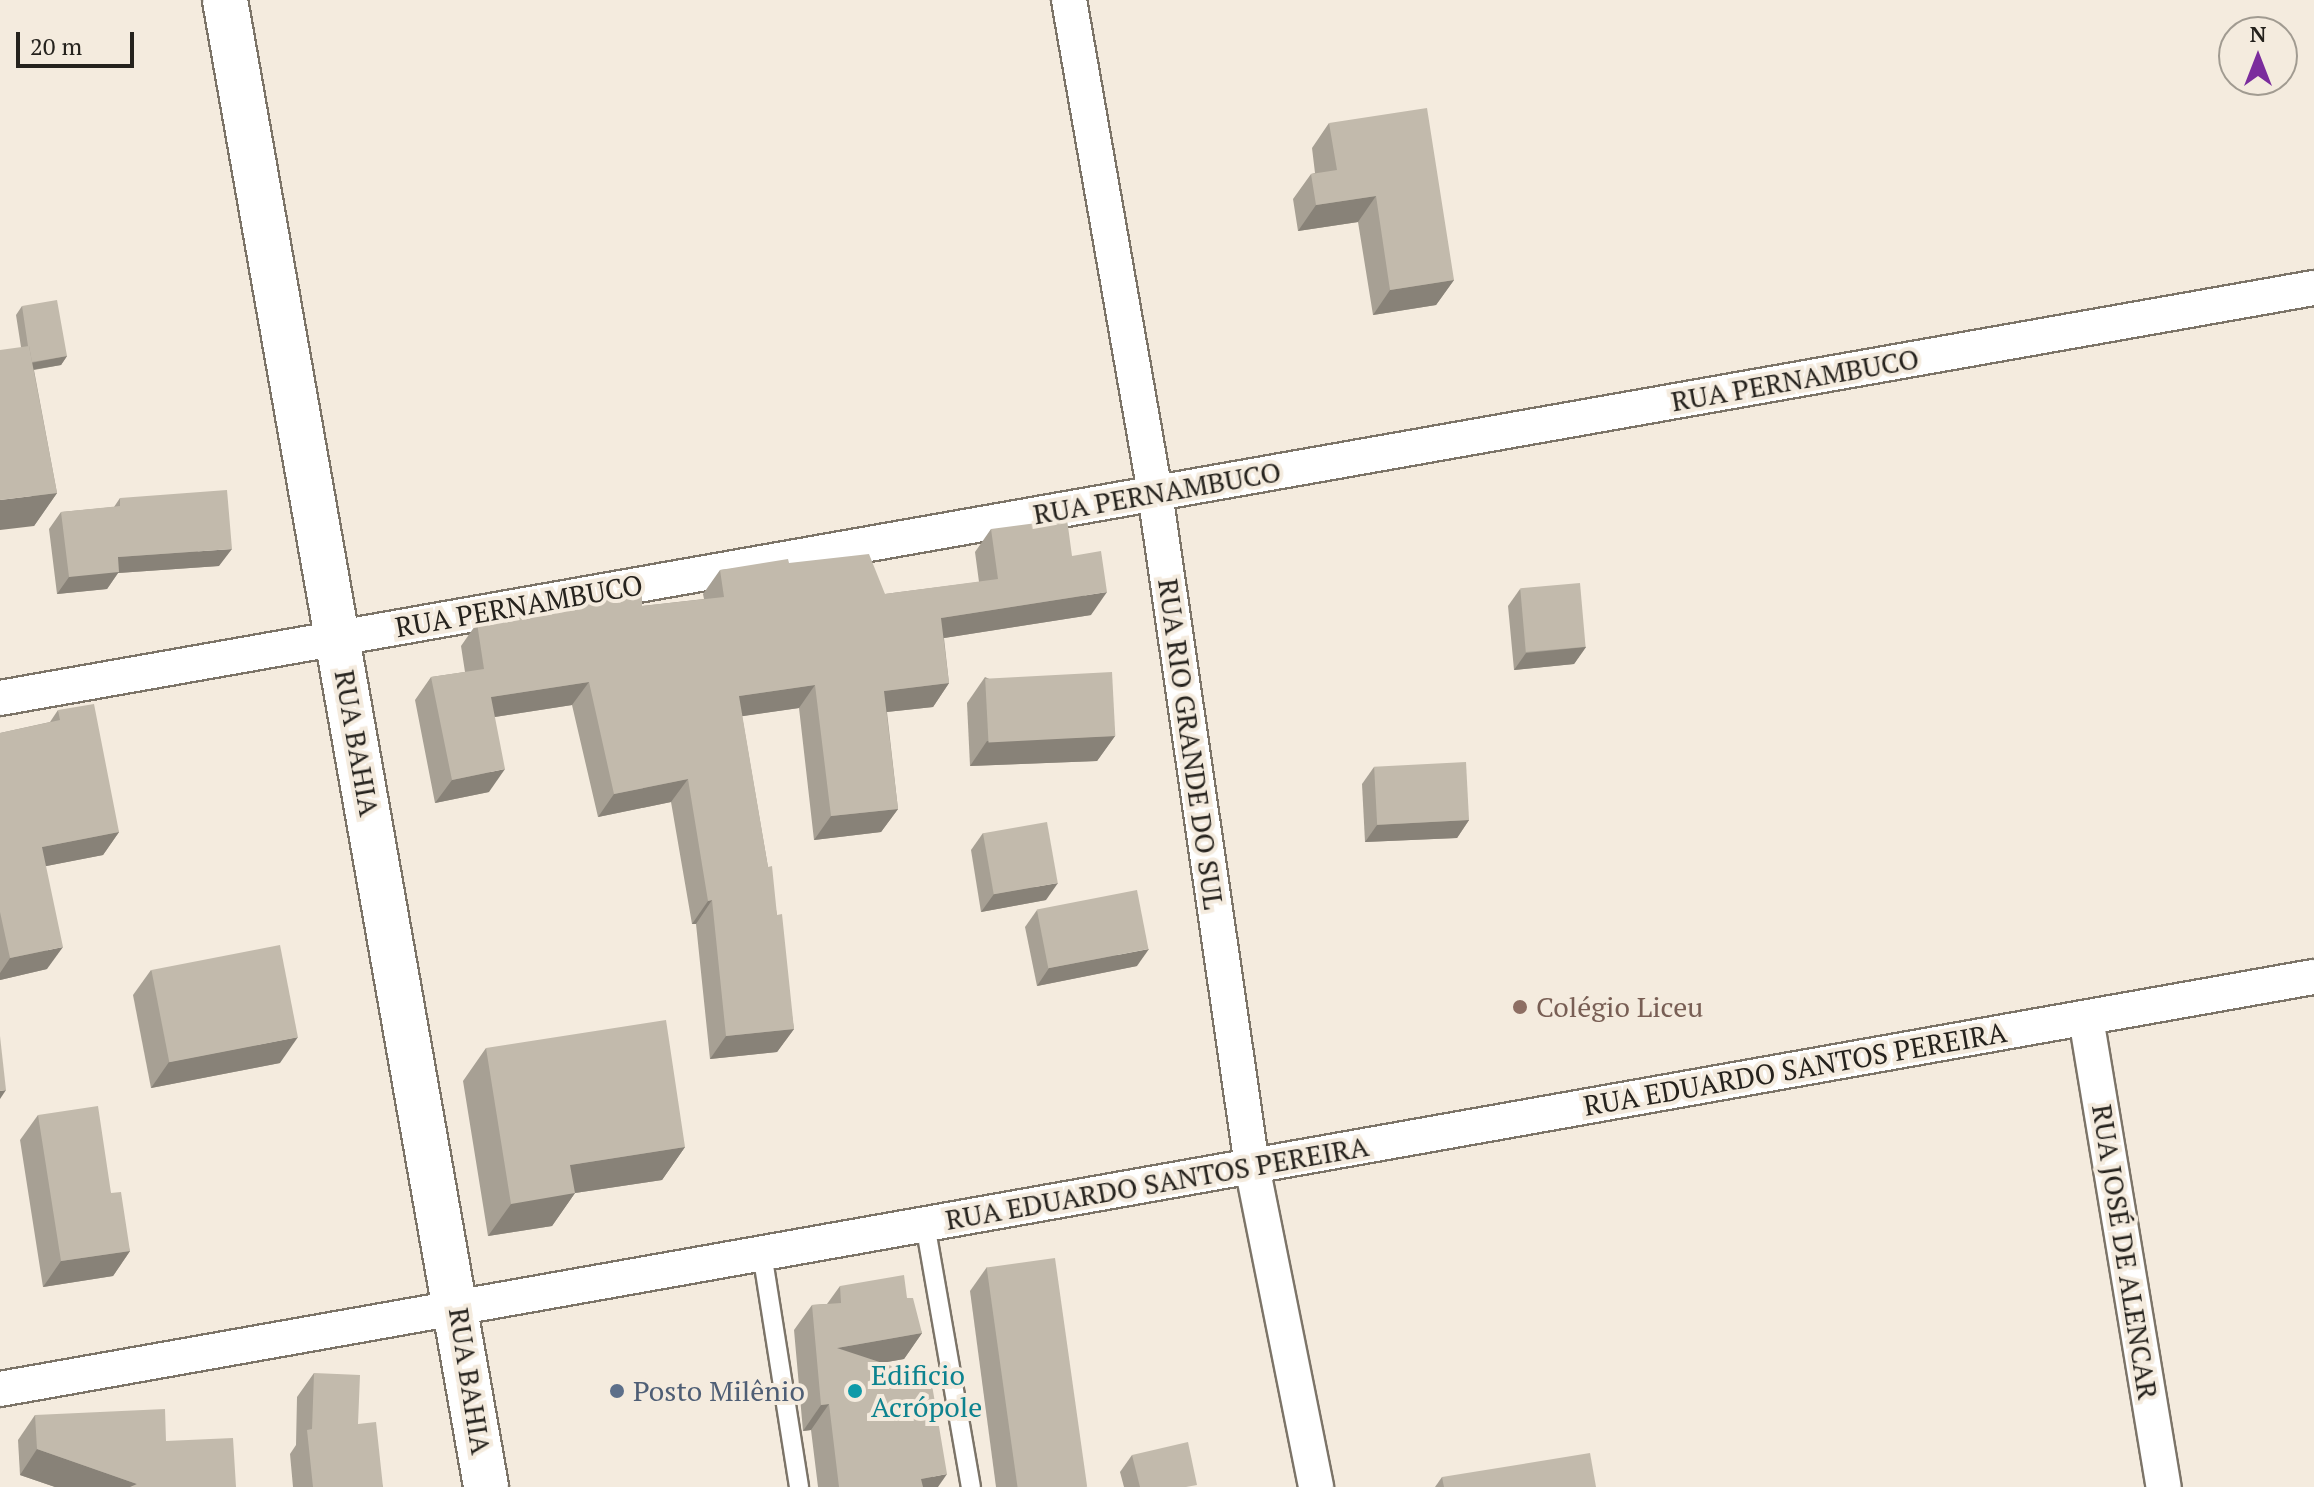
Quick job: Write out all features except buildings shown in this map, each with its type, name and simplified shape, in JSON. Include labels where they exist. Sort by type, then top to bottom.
[{"type":"main road","name":"RUA BAHIA","points":[[225,0],[458,1308],[486,1487]]},
{"type":"street","name":"RUA RIO GRANDE DO SUL","points":[[1069,0],[1155,493],[1252,1166],[1316,1487]]},
{"type":"street","name":"RUA PERNAMBUCO","points":[[0,698],[2314,288]]},
{"type":"street","name":"RUA EDUARDO SANTOS PEREIRA","points":[[0,1389],[2314,977]]},
{"type":"street","name":"RUA JOSÉ DE ALENCAR","points":[[2086,1018],[2164,1487]]},
{"type":"lane","points":[[925,1224],[971,1487]]},
{"type":"lane","points":[[762,1253],[799,1487]]},
{"type":"place","name":"Colégio Liceu","points":[[1520,1007]]},
{"type":"place","name":"Posto Milênio","points":[[617,1391]]},
{"type":"place","name":"Edificio Acrópole","points":[[855,1391]]}]
